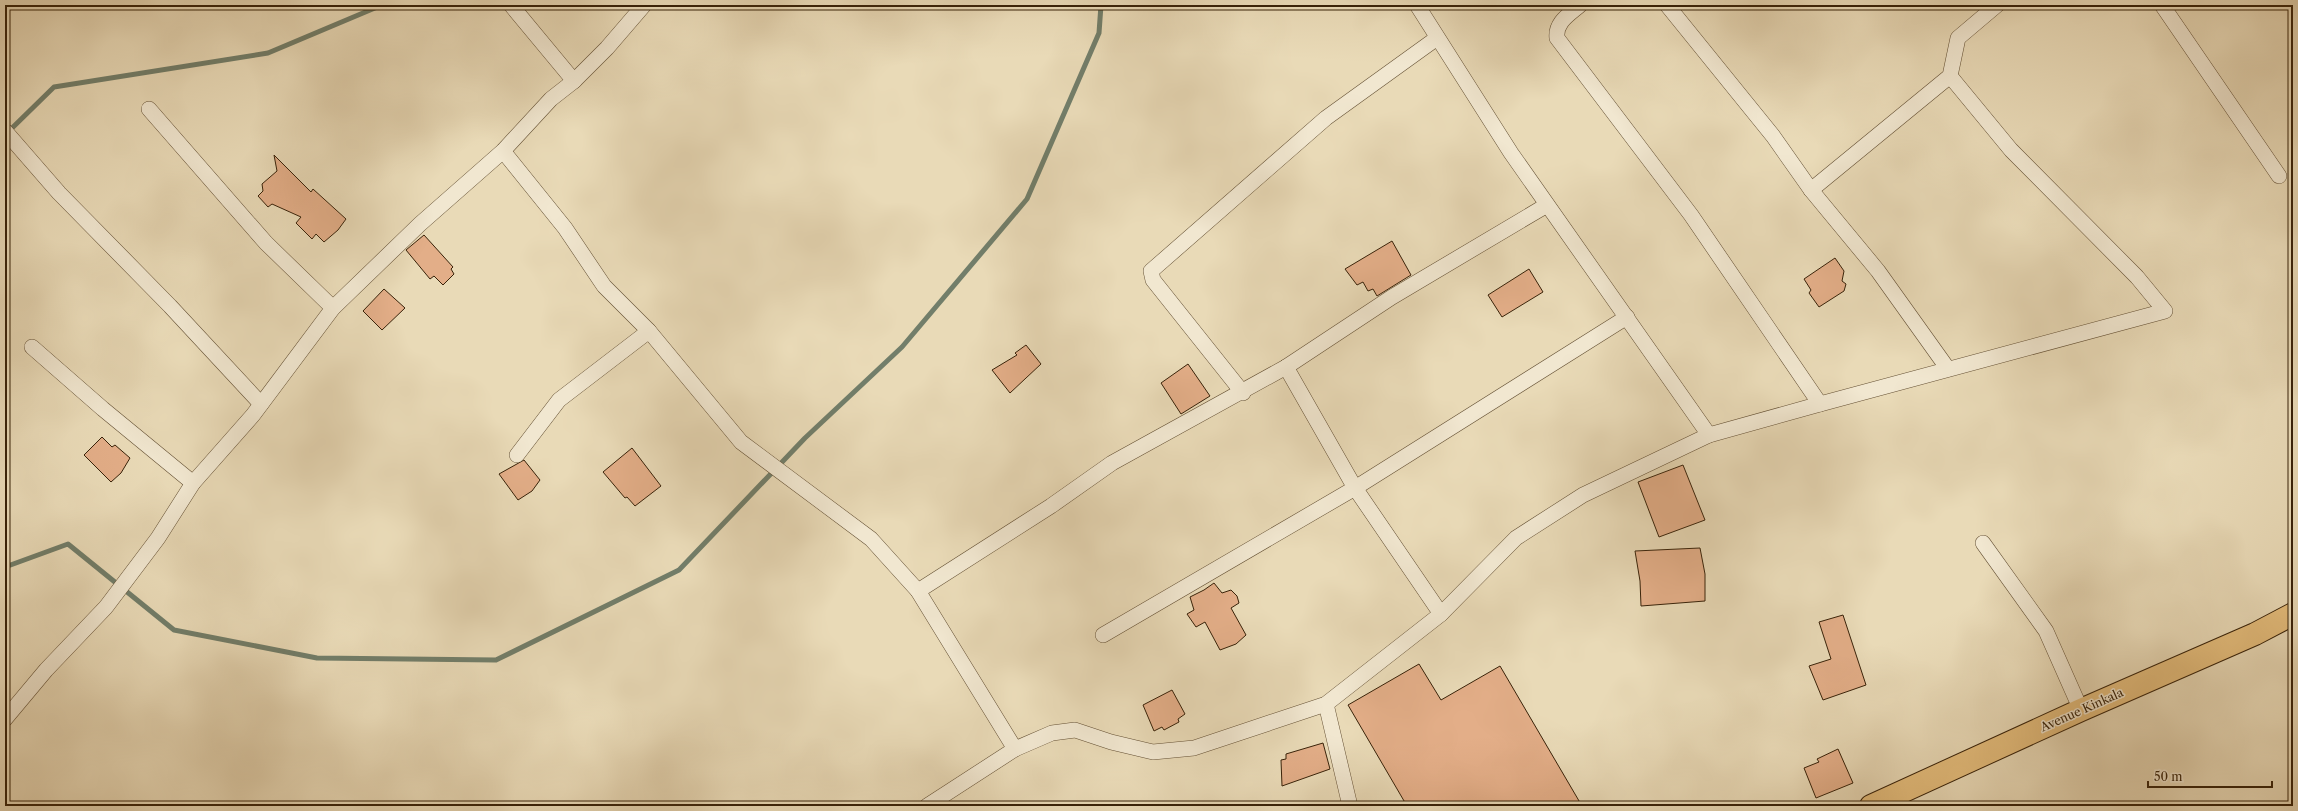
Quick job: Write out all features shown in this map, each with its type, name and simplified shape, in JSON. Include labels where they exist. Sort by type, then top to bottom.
[{"type":"main road","name":"Avenue Kinkala","points":[[1871,806],[2081,710],[2255,634],[2293,614]]},
{"type":"street","points":[[510,5],[574,81]]},
{"type":"street","points":[[5,719],[46,670],[106,607],[162,532],[193,483],[261,404],[333,308],[420,224],[503,151],[551,99],[574,81],[607,48],[644,5]]},
{"type":"street","points":[[1417,5],[1511,153],[1710,435]]},
{"type":"street","points":[[1580,5],[1558,25],[1556,31],[1557,38],[1691,215],[1820,404]]},
{"type":"street","points":[[1667,5],[1773,136],[1811,190],[1878,271],[1948,369]]},
{"type":"street","points":[[1811,190],[1950,76],[1958,38],[1997,5]]},
{"type":"street","points":[[2162,5],[2279,176]]},
{"type":"street","points":[[1243,392],[1153,280],[1151,271],[1326,118],[1437,38]]},
{"type":"street","points":[[927,806],[1015,749],[1052,733],[1076,730],[1153,752],[1194,748],[1326,704],[1441,614],[1516,538],[1582,494],[1710,435],[2165,311],[2137,277],[2011,150],[1950,76]]},
{"type":"street","points":[[148,109],[266,243],[333,308]]},
{"type":"street","points":[[5,131],[59,193],[170,306],[261,404]]},
{"type":"street","points":[[503,151],[565,228],[604,286],[649,331],[741,442],[871,539],[918,590],[1015,749]]},
{"type":"street","points":[[918,590],[1051,506],[1112,464],[1286,368],[1392,297],[1548,205]]},
{"type":"street","points":[[1103,635],[1355,488],[1627,318]]},
{"type":"street","points":[[517,455],[559,400],[649,331]]},
{"type":"street","points":[[32,347],[103,409],[193,483]]},
{"type":"street","points":[[1286,368],[1355,488],[1441,614]]},
{"type":"street","points":[[1983,543],[2046,631],[2081,710]]},
{"type":"street","points":[[1326,704],[1350,806]]},
{"type":"building","points":[[274,155],[311,192],[313,189],[346,219],[338,230],[324,242],[316,234],[312,239],[296,223],[301,217],[272,204],[268,207],[258,196],[263,191],[262,184],[277,171]]},
{"type":"building","points":[[424,235],[453,267],[451,269],[454,274],[443,285],[434,276],[430,279],[406,250]]},
{"type":"building","points":[[1392,241],[1411,275],[1377,296],[1373,289],[1368,291],[1363,282],[1357,285],[1345,269]]},
{"type":"building","points":[[1835,258],[1844,271],[1842,281],[1846,284],[1844,291],[1819,307],[1809,293],[1811,290],[1804,279]]},
{"type":"building","points":[[1529,269],[1543,292],[1502,317],[1488,295]]},
{"type":"building","points":[[384,289],[405,308],[382,330],[363,311]]},
{"type":"building","points":[[1026,345],[1041,364],[1010,393],[992,370],[1017,355],[1015,353]]},
{"type":"building","points":[[1188,364],[1210,396],[1181,414],[1161,383]]},
{"type":"building","points":[[102,437],[112,447],[115,445],[130,458],[121,473],[111,482],[84,455]]},
{"type":"building","points":[[632,448],[661,486],[635,506],[627,497],[625,498],[603,472]]},
{"type":"building","points":[[524,460],[540,480],[532,491],[518,500],[499,474]]},
{"type":"building","points":[[1683,465],[1705,520],[1659,537],[1638,482]]},
{"type":"building","points":[[1700,548],[1705,574],[1705,601],[1641,606],[1640,581],[1635,551]]},
{"type":"building","points":[[1214,583],[1222,593],[1231,590],[1237,596],[1239,603],[1231,608],[1246,635],[1236,644],[1220,650],[1205,622],[1196,627],[1187,614],[1194,610],[1190,597]]},
{"type":"building","points":[[1843,615],[1866,685],[1823,700],[1809,666],[1831,659],[1819,622]]},
{"type":"building","points":[[1419,664],[1441,700],[1500,666],[1582,806],[1407,806],[1348,705]]},
{"type":"building","points":[[1172,690],[1185,714],[1178,719],[1179,722],[1164,730],[1162,727],[1154,731],[1143,705]]},
{"type":"building","points":[[1323,743],[1330,769],[1282,786],[1281,760],[1286,759],[1286,754]]},
{"type":"building","points":[[1838,749],[1853,783],[1816,798],[1804,768],[1819,762],[1817,759]]},
{"type":"waterway","points":[[8,132],[54,87],[268,53],[382,5]]},
{"type":"waterway","points":[[5,567],[68,544],[174,630],[317,658],[496,660],[679,570],[805,438],[902,347],[1027,199],[1099,33],[1101,5]]}]
